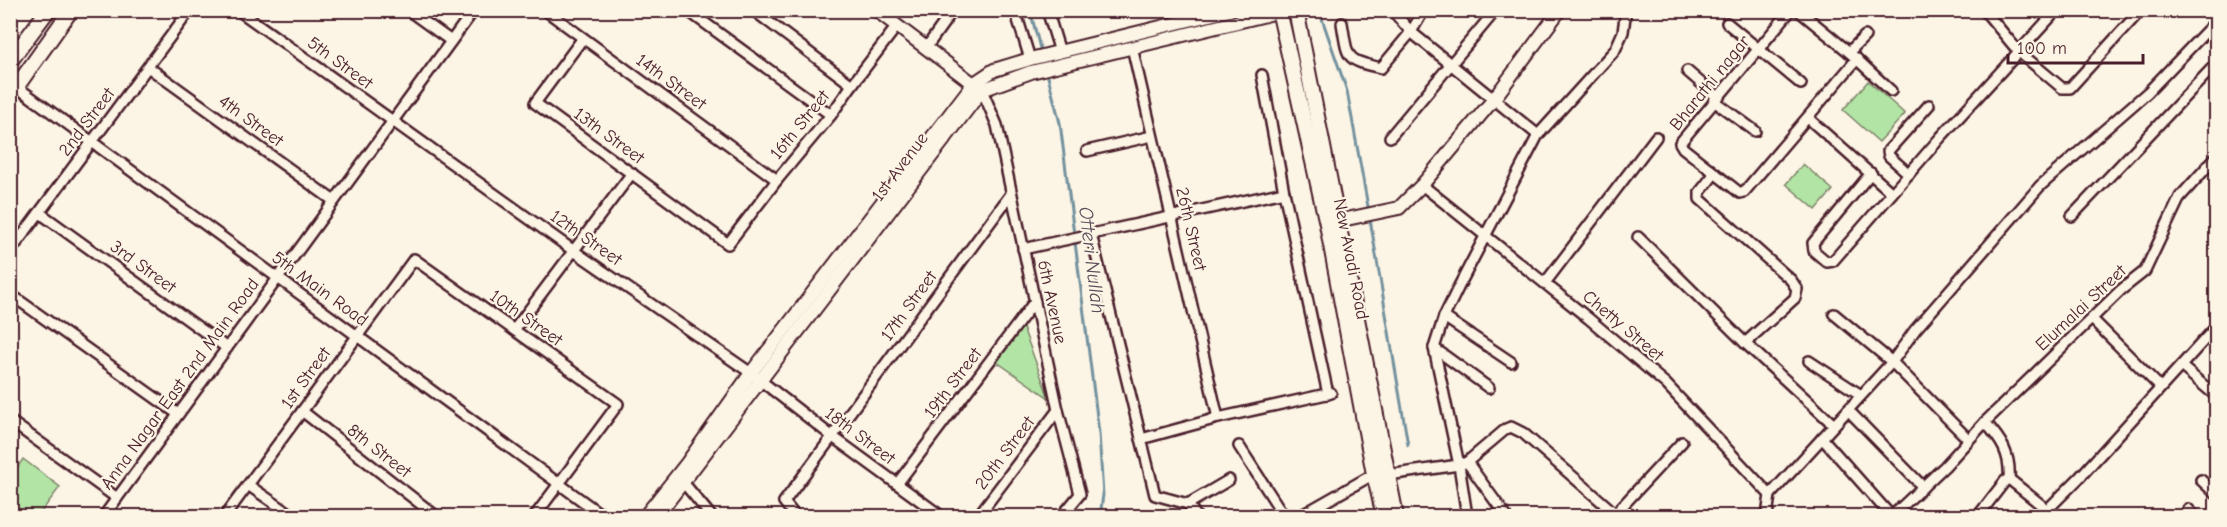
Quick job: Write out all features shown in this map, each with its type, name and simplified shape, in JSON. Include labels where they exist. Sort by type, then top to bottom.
[{"type":"main road","points":[[10,61],[48,10]]},
{"type":"main road","points":[[14,92],[71,10]]},
{"type":"main road","name":"New Avadi Road","points":[[1296,10],[1337,221],[1381,474],[1383,516]]},
{"type":"main road","name":"New Avadi Road","points":[[1282,11],[1381,474],[1396,516]]},
{"type":"street","name":"2nd Street","points":[[10,252],[190,10]]},
{"type":"street","name":"5th Street","points":[[238,10],[393,121]]},
{"type":"street","points":[[408,10],[452,41]]},
{"type":"street","name":"Anna Nagar East 2nd Main Road","points":[[104,516],[474,10]]},
{"type":"street","name":"14th Street","points":[[545,10],[777,180]]},
{"type":"street","points":[[687,10],[831,115]]},
{"type":"street","points":[[753,10],[852,85]]},
{"type":"street","points":[[876,10],[977,87],[1282,11]]},
{"type":"street","points":[[926,48],[953,10]]},
{"type":"street","points":[[1015,10],[1038,57]]},
{"type":"street","points":[[1047,10],[1060,52]]},
{"type":"street","name":"1st Avenue","points":[[645,516],[755,377],[977,87],[994,70],[1230,10]]},
{"type":"street","points":[[1392,10],[1411,32],[1538,135]]},
{"type":"street","points":[[1342,23],[1346,48],[1351,57],[1356,62],[1381,68],[1411,32],[1424,10]]},
{"type":"street","points":[[1390,137],[1496,10]]},
{"type":"street","points":[[1337,221],[1399,208],[1493,100],[1560,10]]},
{"type":"street","points":[[1467,516],[1463,464],[1434,348],[1444,318],[1538,135],[1615,50],[1623,32],[1625,17],[1623,10]]},
{"type":"street","name":"Bharathi nagar","points":[[1791,10],[1680,143],[1683,148],[1740,193],[1744,192],[1808,118]]},
{"type":"street","points":[[1798,10],[1849,52],[1891,91]]},
{"type":"street","points":[[1983,10],[2019,51],[2062,88],[2070,88],[2139,11]]},
{"type":"street","points":[[1871,173],[1813,243],[1814,251],[1827,262],[1833,261],[2057,10]]},
{"type":"street","points":[[1767,516],[1770,495],[1892,362],[1915,330],[2040,186],[2148,92],[2217,21]]},
{"type":"street","points":[[1727,23],[1801,84]]},
{"type":"street","name":"16th Street","points":[[729,244],[777,180],[831,115],[897,26]]},
{"type":"street","points":[[1849,52],[1865,36]]},
{"type":"street","name":"13th Street","points":[[583,38],[535,103],[729,244]]},
{"type":"street","name":"26th Street","points":[[1132,47],[1218,418]]},
{"type":"street","points":[[1857,59],[1808,118],[1892,193]]},
{"type":"street","points":[[2072,216],[2217,64]]},
{"type":"street","name":"4th Street","points":[[148,67],[334,201]]},
{"type":"street","points":[[1687,71],[1716,99],[1755,131]]},
{"type":"street","points":[[1141,439],[1218,418],[1331,393],[1284,192],[1262,75]]},
{"type":"street","name":"6th Avenue","points":[[977,87],[997,125],[1058,410],[1080,494],[1062,516]]},
{"type":"street","name":"5th Main Road","points":[[14,92],[92,142],[603,516]]},
{"type":"street","points":[[1909,174],[1889,156],[1888,151],[1929,105]]},
{"type":"street","name":"12th Street","points":[[393,121],[755,377]]},
{"type":"street","points":[[1087,151],[1152,136]]},
{"type":"street","points":[[1545,283],[1656,137]]},
{"type":"street","name":"Elumalai Street","points":[[1891,516],[1945,466],[1985,422],[2121,290],[2145,271],[2180,197],[2217,157]]},
{"type":"street","points":[[514,330],[632,173]]},
{"type":"street","points":[[1714,173],[1700,192],[1700,199],[1791,280],[1797,290],[1795,298],[1745,343]]},
{"type":"street","name":"Chetty Street","points":[[1422,184],[1666,384],[1770,495]]},
{"type":"street","points":[[1023,249],[1284,192]]},
{"type":"street","name":"17th Street","points":[[795,516],[784,502],[1011,194]]},
{"type":"street","name":"3rd Street","points":[[40,213],[227,348]]},
{"type":"street","points":[[1091,234],[1155,495],[1188,504],[1196,516]]},
{"type":"street","points":[[1638,237],[1745,343],[1834,425]]},
{"type":"street","name":"10th Street","points":[[414,259],[618,404],[559,485]]},
{"type":"street","name":"1st Street","points":[[225,516],[414,259]]},
{"type":"street","points":[[10,294],[178,414]]},
{"type":"street","name":"19th Street","points":[[897,484],[1035,301]]},
{"type":"street","points":[[1834,314],[1892,362],[1968,440]]},
{"type":"street","points":[[1444,318],[1511,362]]},
{"type":"street","points":[[2092,319],[2160,387]]},
{"type":"street","points":[[1985,422],[1997,435],[2008,454],[2009,479],[2051,513],[2160,387],[2217,327]]},
{"type":"street","points":[[1434,348],[1489,388]]},
{"type":"street","points":[[1809,361],[1861,395]]},
{"type":"street","points":[[2181,366],[2217,396]]},
{"type":"street","name":"1st Avenue","points":[[657,516],[755,377]]},
{"type":"street","name":"18th Street","points":[[755,377],[941,516]]},
{"type":"street","name":"20th Street","points":[[978,516],[1058,410]]},
{"type":"street","points":[[1848,410],[1923,487]]},
{"type":"street","name":"8th Street","points":[[302,411],[436,516]]},
{"type":"street","points":[[10,421],[117,498]]},
{"type":"street","points":[[1300,516],[1381,474],[1463,464],[1506,429],[1516,428],[1616,515],[1682,442]]},
{"type":"street","points":[[1822,438],[1891,516]]},
{"type":"street","points":[[1239,446],[1284,516]]},
{"type":"street","points":[[1463,464],[1506,516]]},
{"type":"street","points":[[1978,516],[2009,479]]},
{"type":"street","points":[[1188,504],[1229,480]]},
{"type":"street","points":[[2201,480],[2217,494]]},
{"type":"street","points":[[683,482],[711,516]]},
{"type":"street","points":[[248,485],[293,516]]},
{"type":"street","points":[[535,516],[559,485]]},
{"type":"street","points":[[2188,509],[2195,516]]},
{"type":"green space","points":[[1868,81],[1905,114],[1879,142],[1843,110]]},
{"type":"green space","points":[[1803,164],[1833,190],[1816,210],[1786,184]]},
{"type":"green space","points":[[1022,325],[1049,398],[997,362]]},
{"type":"green space","points":[[23,459],[60,487],[38,516],[11,516],[11,477]]},
{"type":"waterway","name":"Otteri Nullah","points":[[1030,10],[1041,52]]},
{"type":"waterway","points":[[1319,10],[1347,91],[1369,212]]},
{"type":"waterway","name":"Otteri Nullah","points":[[1047,73],[1060,123],[1099,433],[1103,495],[1100,516]]},
{"type":"waterway","points":[[1370,219],[1408,445]]}]
